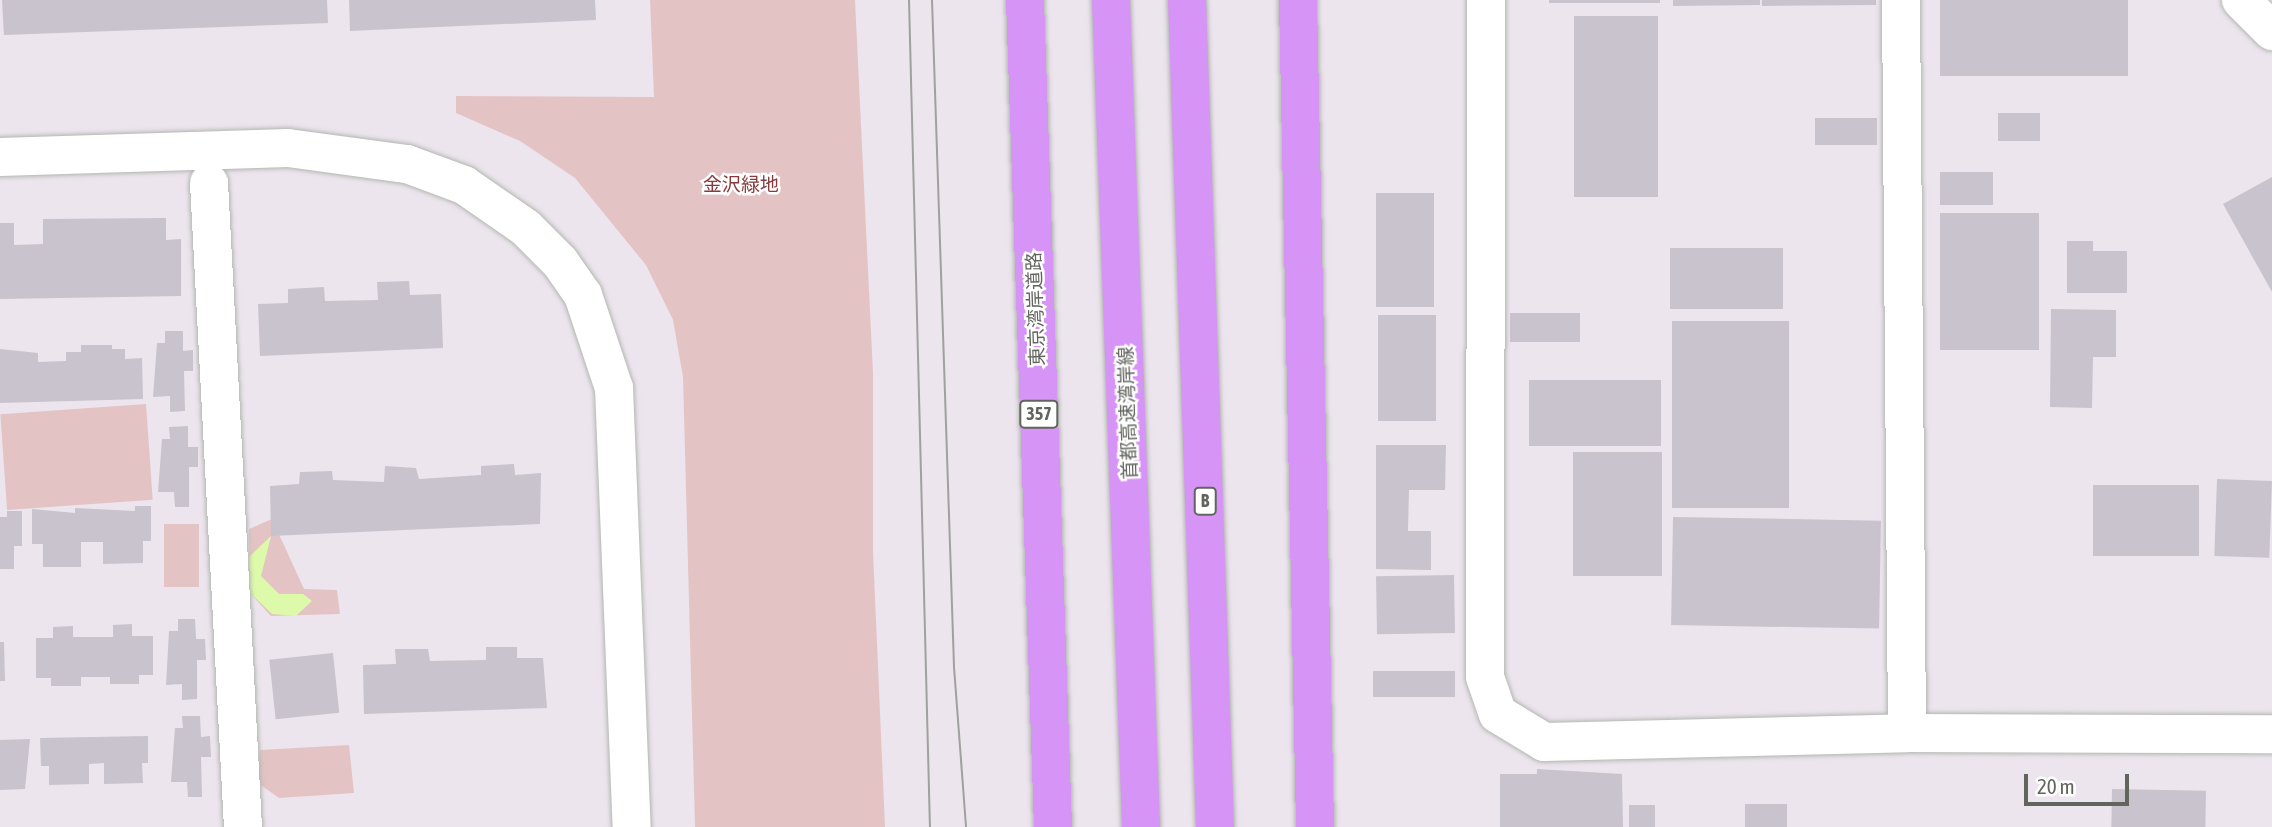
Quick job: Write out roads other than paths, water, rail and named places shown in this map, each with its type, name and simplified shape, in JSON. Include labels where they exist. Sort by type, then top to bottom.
[{"type":"highway","name":"東京湾岸道路","points":[[1025,0],[1053,827]]},
{"type":"highway","name":"首都高速湾岸線","points":[[1111,0],[1121,178],[1140,827]]},
{"type":"highway","name":"B","points":[[1187,0],[1215,827]]},
{"type":"highway","points":[[1298,0],[1315,827]]},
{"type":"street","points":[[1486,0],[1485,677],[1498,715],[1544,742],[1907,733],[2272,734]]},
{"type":"street","points":[[1900,0],[1907,733]]},
{"type":"street","points":[[2241,0],[2272,30]]},
{"type":"street","points":[[0,157],[288,148],[407,164],[464,186],[526,228],[560,262],[583,295],[614,388],[632,827]]},
{"type":"street","points":[[209,183],[243,827]]},
{"type":"tram line","points":[[909,0],[930,827]]},
{"type":"tram line","points":[[932,0],[954,667],[966,827]]},
{"type":"park label","name":"金沢緑地","points":[[741,185]]}]
